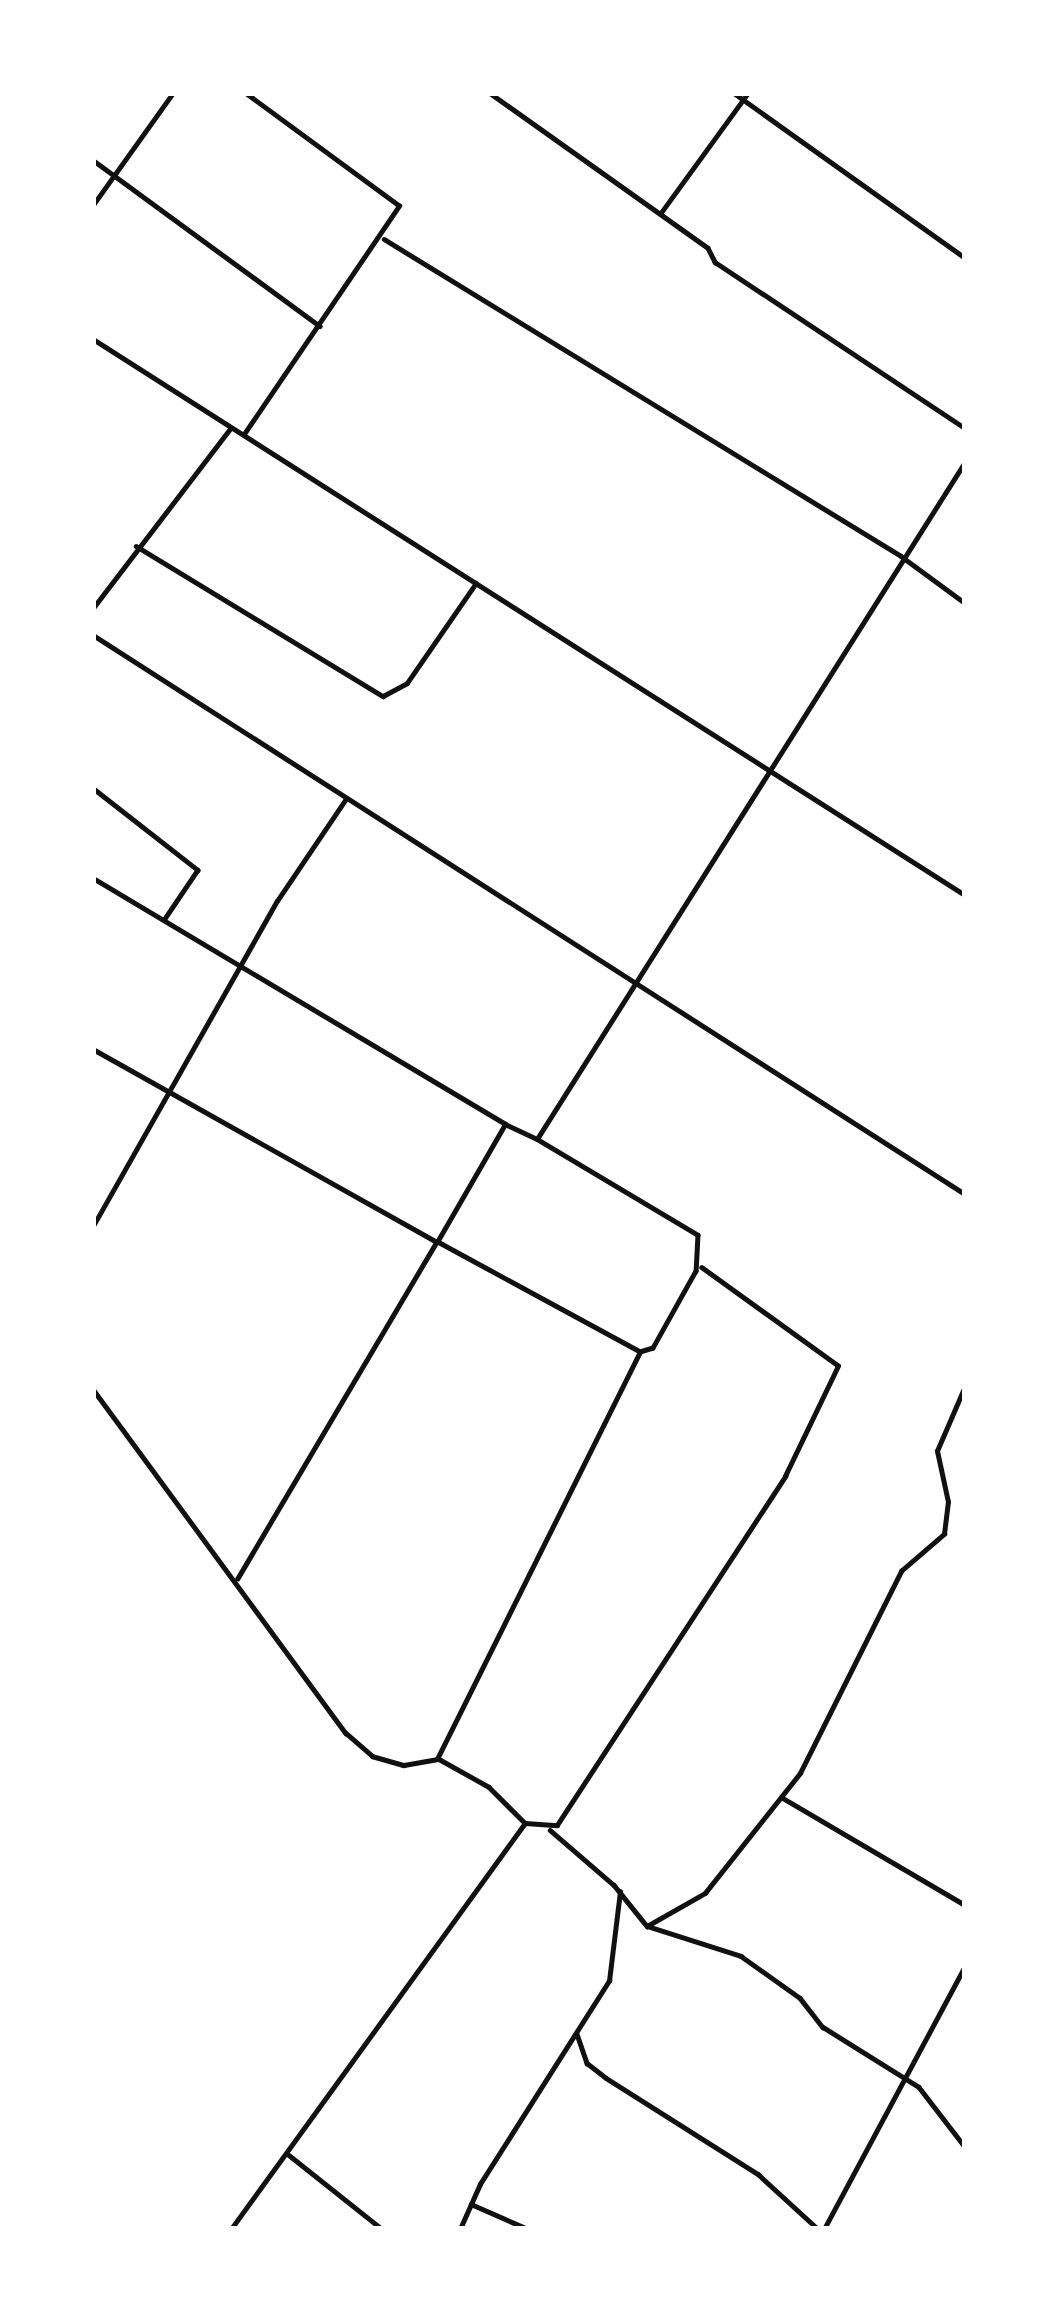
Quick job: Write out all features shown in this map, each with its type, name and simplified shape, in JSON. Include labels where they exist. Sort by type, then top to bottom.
[{"type":"street","points":[[93,205],[173,93]]},
{"type":"street","points":[[242,436],[384,238],[399,206],[245,93]]},
{"type":"street","points":[[490,93],[708,248],[715,262],[965,428]]},
{"type":"street","points":[[734,93],[746,96],[965,258]]},
{"type":"street","points":[[660,214],[746,96]]},
{"type":"street","points":[[93,160],[320,326]]},
{"type":"street","points":[[384,238],[901,556],[965,603]]},
{"type":"street","points":[[93,338],[965,896]]},
{"type":"street","points":[[93,608],[230,429]]},
{"type":"street","points":[[537,1139],[764,768],[965,462]]},
{"type":"street","points":[[136,546],[383,696],[406,683],[476,583]]},
{"type":"street","points":[[93,635],[965,1194]]},
{"type":"street","points":[[93,788],[198,870],[165,919]]},
{"type":"street","points":[[93,1226],[345,800]]},
{"type":"street","points":[[93,878],[698,1234],[696,1271],[653,1348],[640,1352],[93,1049]]},
{"type":"street","points":[[238,1580],[505,1124]]},
{"type":"street","points":[[550,1830],[784,1476],[838,1366],[702,1268]]},
{"type":"street","points":[[437,1759],[640,1352]]},
{"type":"street","points":[[647,1926],[705,1893],[781,1797],[825,1731],[850,1665],[901,1571],[944,1534],[938,1451],[965,1386]]},
{"type":"street","points":[[93,1389],[238,1580],[346,1733],[372,1756],[404,1765],[437,1759],[489,1787],[525,1823],[550,1830],[620,1892],[647,1926],[741,1956],[800,1998],[824,2027],[905,2077],[965,2147]]},
{"type":"street","points":[[781,1797],[965,1905]]},
{"type":"street","points":[[231,2229],[525,1823]]},
{"type":"street","points":[[460,2229],[577,2034],[616,1957],[620,1892]]},
{"type":"street","points":[[577,2034],[587,2063],[758,2174],[821,2229],[965,1966]]},
{"type":"street","points":[[289,2155],[382,2229]]},
{"type":"street","points":[[471,2204],[528,2229]]}]
